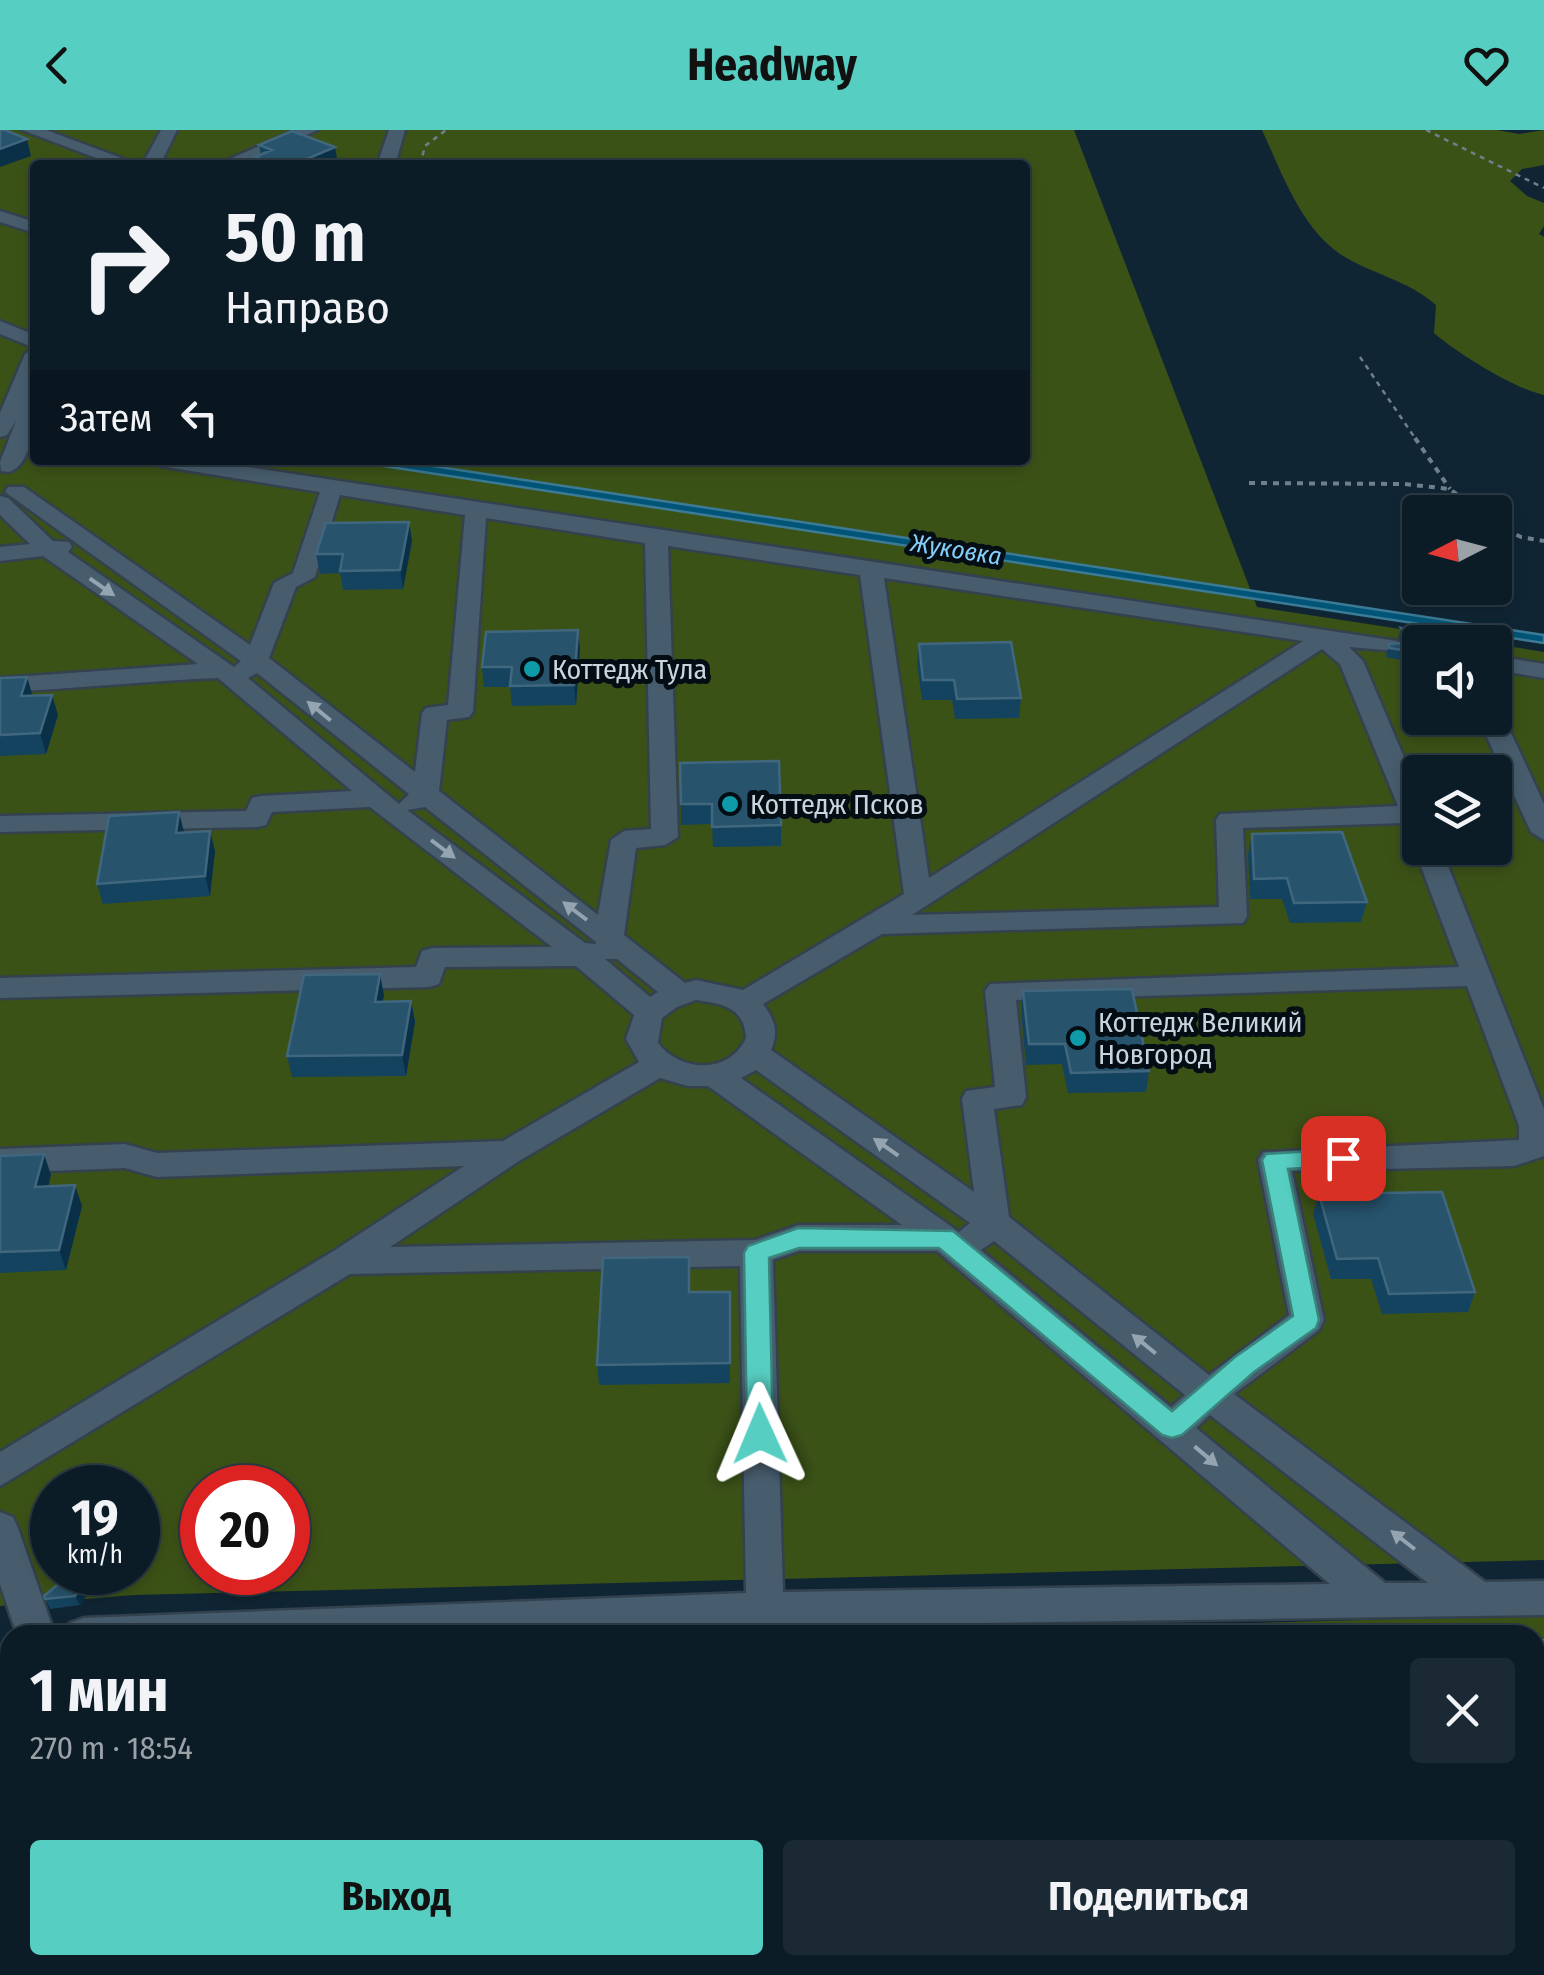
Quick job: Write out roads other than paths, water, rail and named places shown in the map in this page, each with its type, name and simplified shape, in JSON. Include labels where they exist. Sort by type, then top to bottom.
[{"type":"street","points":[[30,130],[117,160]]},
{"type":"street","points":[[133,160],[148,130]]},
{"type":"street","points":[[154,160],[169,130]]},
{"type":"street","points":[[237,160],[310,130]]},
{"type":"street","points":[[388,160],[397,130]]},
{"type":"street","points":[[0,216],[30,226]]},
{"type":"street","points":[[0,327],[30,340]]},
{"type":"street","points":[[5,498],[26,480],[18,469],[4,466],[28,398]]},
{"type":"street","points":[[246,465],[298,468],[332,488],[1388,646]]},
{"type":"street","points":[[0,685],[75,682],[120,674],[229,676],[256,660],[286,583],[303,576],[332,488]]},
{"type":"street","points":[[5,498],[84,542],[256,660],[678,993]]},
{"type":"street","points":[[5,498],[48,549],[229,676],[386,805],[584,956],[649,1012]]},
{"type":"street","points":[[425,796],[436,712],[460,712],[476,510]]},
{"type":"street","points":[[618,986],[609,937],[624,840],[665,837],[656,538]]},
{"type":"street","points":[[0,554],[84,542]]},
{"type":"street","points":[[871,570],[918,898]]},
{"type":"street","points":[[1324,638],[1351,660],[1402,782]]},
{"type":"street","points":[[746,1001],[918,898],[1324,638]]},
{"type":"street","points":[[1512,666],[1544,671]]},
{"type":"street","points":[[1499,735],[1544,832]]},
{"type":"street","points":[[0,824],[257,819],[261,804],[386,805],[425,796]]},
{"type":"street","points":[[876,924],[1233,916],[1229,820],[1402,820]]},
{"type":"street","points":[[1172,1427],[1208,1394],[1306,1320],[1274,1160],[1514,1154],[1534,1147],[1535,1126],[1434,865]]},
{"type":"street","points":[[0,988],[429,978],[432,958],[584,956],[609,937]]},
{"type":"street","points":[[994,1224],[977,1099],[1012,1098],[1000,991],[1476,976]]},
{"type":"street","points":[[714,990],[746,1001],[758,1012],[764,1026],[763,1041],[756,1054],[730,1071],[714,1076],[675,1072],[658,1064],[641,1040],[649,1012],[678,993],[714,990]]},
{"type":"street","points":[[756,1054],[994,1224],[1208,1394],[1480,1600]]},
{"type":"street","points":[[0,1470],[344,1262],[508,1153],[658,1064]]},
{"type":"street","points":[[714,1076],[950,1244],[1378,1601]]},
{"type":"street","points":[[0,1161],[125,1156],[157,1164],[508,1153]]},
{"type":"street","points":[[344,1262],[756,1253],[798,1238],[950,1244],[994,1224]]},
{"type":"street","points":[[756,1253],[764,1609]]},
{"type":"street","points":[[0,1528],[33,1625]]},
{"type":"street","points":[[346,1625],[764,1609],[1544,1598]]},
{"type":"water","name":"Жуковка","points":[[377,465],[426,465],[1478,625],[1426,625]]},
{"type":"water","points":[[1512,630],[1544,635],[1544,643],[1512,638]]},
{"type":"place","name":"Коттедж Тула","points":[[532,669]]},
{"type":"place","name":"Коттедж Псков","points":[[730,804]]},
{"type":"place","name":"Коттедж Великий Новгород","points":[[1078,1038]]}]
